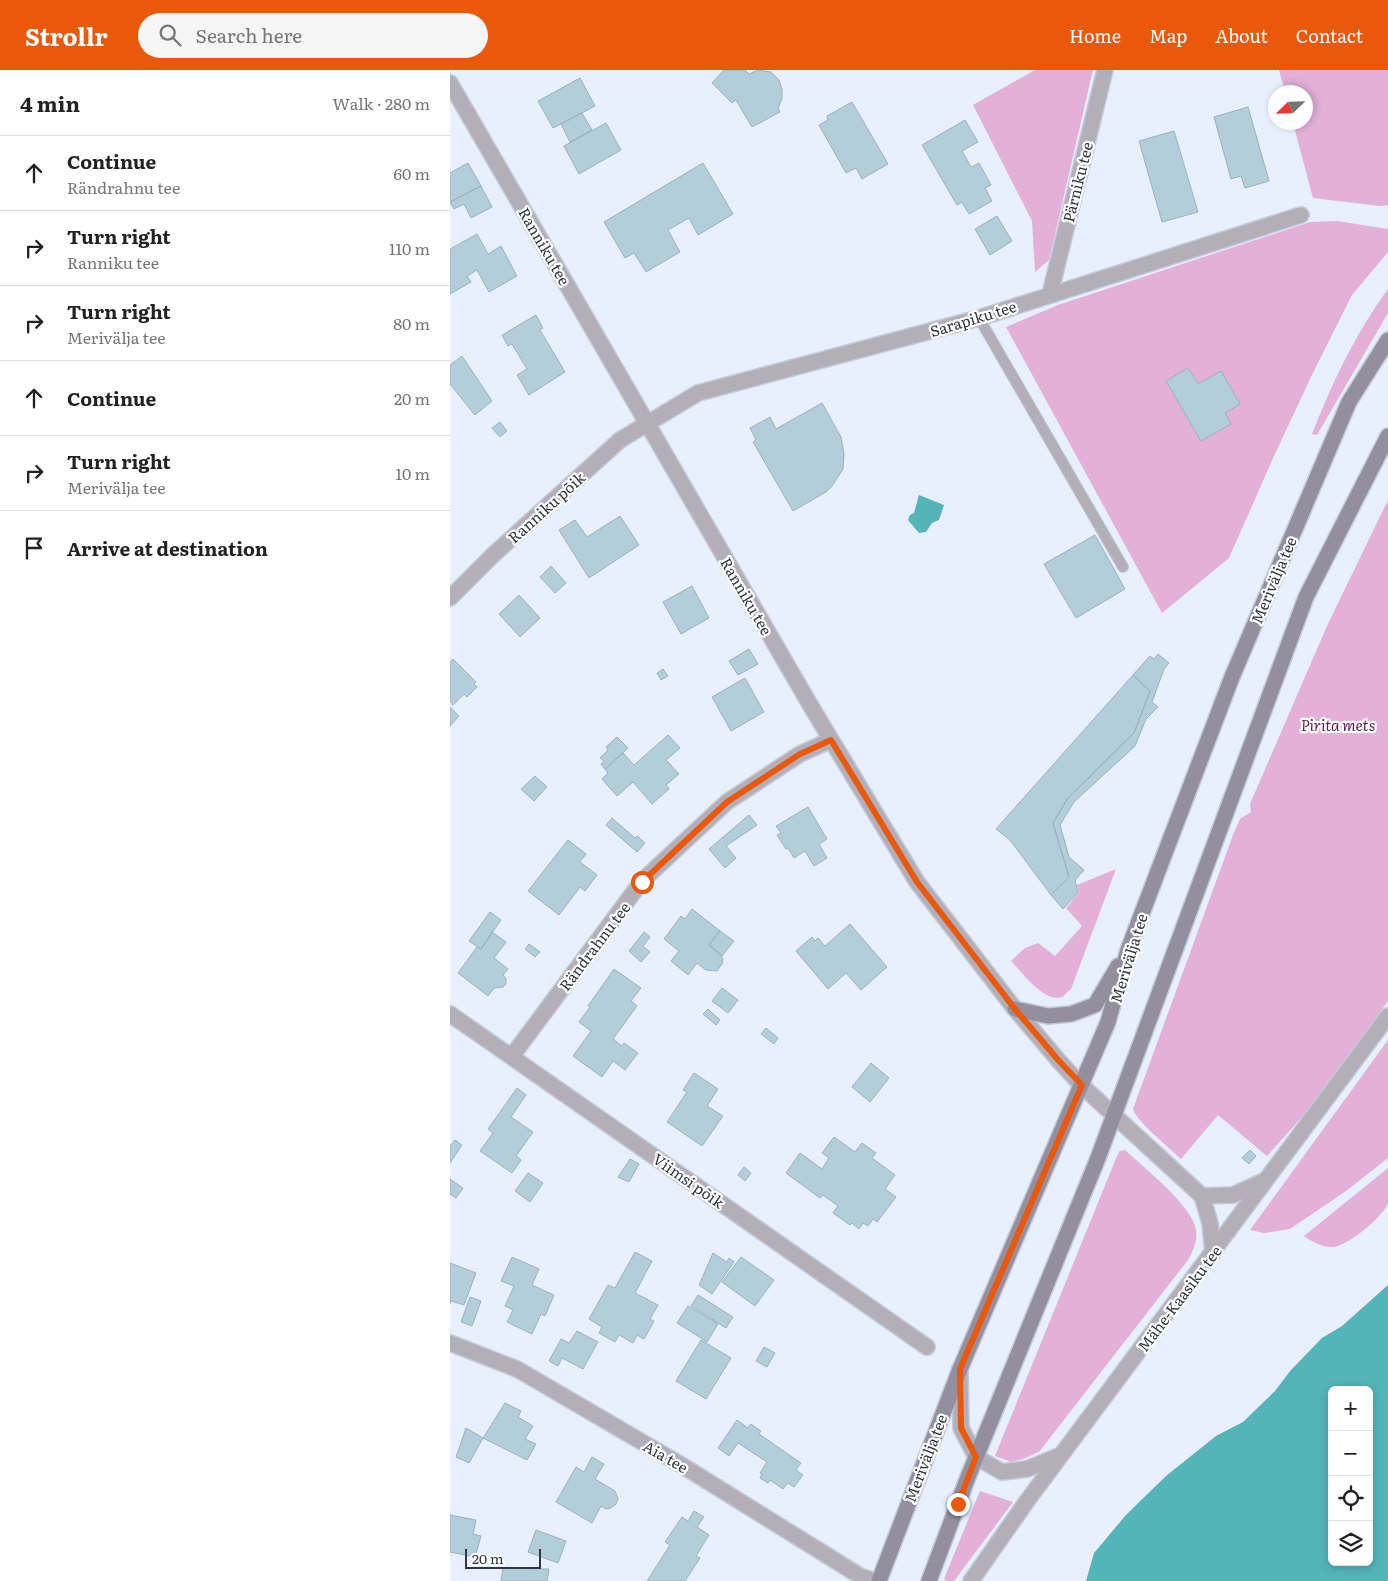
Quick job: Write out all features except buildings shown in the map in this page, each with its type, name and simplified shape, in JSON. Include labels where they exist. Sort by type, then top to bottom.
[{"type":"main road","name":"Merivälja tee","points":[[879,1581],[960,1369],[1108,1022],[1128,950],[1232,677],[1349,402],[1388,340]]},
{"type":"main road","points":[[929,1581],[976,1457],[1094,1167],[1306,597],[1388,436]]},
{"type":"main road","points":[[1015,1009],[1048,1016],[1071,1014],[1095,1005],[1128,950]]},
{"type":"street","name":"Pärniku tee","points":[[1050,294],[1105,70]]},
{"type":"street","name":"Ranniku tee","points":[[450,82],[831,740],[917,882],[1015,1009],[1059,1061],[1082,1085],[1202,1196]]},
{"type":"street","name":"Sarapiku tee","points":[[648,423],[698,393],[979,318],[1301,215]]},
{"type":"street","name":"Ranniku põik","points":[[450,598],[620,440],[648,423]]},
{"type":"street","name":"Rändrahnu tee","points":[[512,1056],[642,882],[727,802],[800,754],[831,740]]},
{"type":"street","name":"Viimsi põik","points":[[450,1014],[927,1347]]},
{"type":"street","name":"Mähe-Kaasiku tee","points":[[971,1581],[1061,1455],[1388,1016]]},
{"type":"street","points":[[1213,1253],[1210,1223],[1202,1196],[1233,1195],[1267,1179]]},
{"type":"street","name":"Aia tee","points":[[450,1343],[517,1369],[683,1466],[860,1576],[875,1581]]},
{"type":"street","points":[[960,1369],[961,1428],[976,1457],[1002,1472],[1027,1470],[1061,1455]]},
{"type":"lane","points":[[979,318],[1123,567]]},
{"type":"green space","points":[[1035,70],[1093,70],[1049,260],[1035,272],[1032,221],[973,105]]},
{"type":"green space","points":[[1279,70],[1388,70],[1388,205],[1380,206],[1313,198],[1295,130],[1313,130],[1313,85],[1283,85]]},
{"type":"green space","points":[[1337,221],[1388,229],[1388,252],[1352,295],[1274,456],[1229,558],[1162,613],[1006,327],[1058,305],[1310,222]]},
{"type":"green space","points":[[1388,289],[1388,313],[1317,435],[1312,434],[1345,359],[1365,323]]},
{"type":"green space","name":"Pirita mets","points":[[1388,500],[1388,1001],[1317,1100],[1267,1156],[1218,1115],[1181,1159],[1147,1128],[1133,1109],[1233,835],[1240,819],[1251,812],[1250,804],[1327,626]]},
{"type":"green space","points":[[1116,869],[1071,989],[1062,997],[1055,998],[1041,991],[1011,961],[1025,948],[1038,943],[1055,956],[1082,926],[1066,908],[1079,893],[1077,885]]},
{"type":"green space","points":[[1388,1040],[1388,1158],[1346,1191],[1290,1229],[1264,1233],[1250,1230]]},
{"type":"green space","points":[[1125,1150],[1166,1188],[1186,1210],[1193,1220],[1196,1230],[1196,1242],[1188,1260],[1039,1452],[1011,1462],[995,1456],[1117,1156],[1120,1151]]},
{"type":"green space","points":[[1388,1168],[1388,1203],[1380,1215],[1364,1230],[1347,1242],[1332,1247],[1321,1245],[1304,1236]]},
{"type":"green space","points":[[980,1491],[1013,1502],[954,1581],[947,1581],[944,1579]]},
{"type":"water","points":[[919,495],[944,505],[939,520],[932,523],[926,532],[919,533],[908,520],[910,515],[914,513]]},
{"type":"water","points":[[1388,1285],[1388,1581],[1086,1581],[1094,1553],[1126,1515],[1166,1476],[1216,1436],[1243,1422],[1275,1391],[1291,1370],[1322,1338],[1342,1326]]},
{"type":"route","points":[[642,882],[727,802],[800,754],[831,740],[917,882],[1015,1009],[1082,1085],[960,1369],[961,1428],[976,1457],[958,1504]]}]
